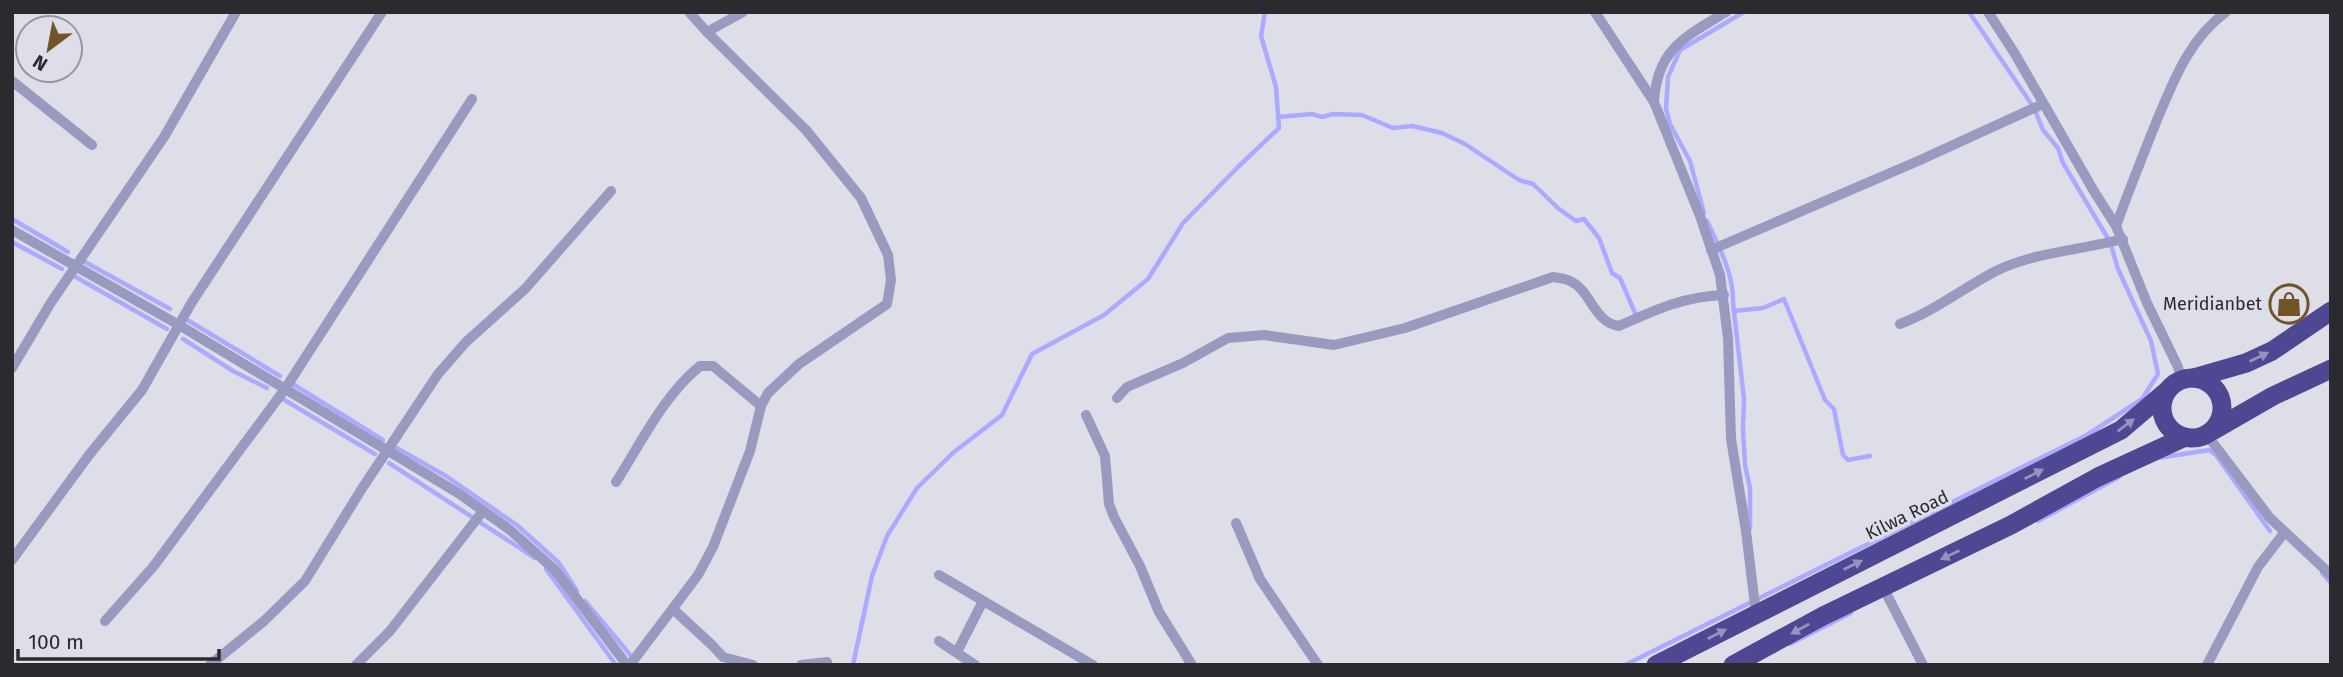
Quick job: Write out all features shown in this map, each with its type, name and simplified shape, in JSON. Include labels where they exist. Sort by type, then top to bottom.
[{"type":"highway","name":"Kilwa Road","points":[[1656,665],[2121,430],[2181,383],[2263,355],[2331,311]]},
{"type":"highway","points":[[2210,433],[2219,423],[2222,413],[2220,396],[2213,386],[2181,383],[2162,409],[2169,427],[2185,437],[2192,438],[2210,433],[2273,396],[2331,369]]},
{"type":"highway","points":[[1733,665],[1823,616],[2011,525],[2098,477],[2185,437]]},
{"type":"street","points":[[12,368],[76,266],[164,137],[236,12]]},
{"type":"street","points":[[12,560],[89,455],[142,390],[179,325],[382,12]]},
{"type":"street","points":[[12,230],[179,325],[458,493],[510,530],[555,570],[628,665],[698,575],[722,526],[750,450],[761,406],[777,383],[799,364],[887,304],[891,280],[888,255],[861,198],[806,130],[690,12]]},
{"type":"street","points":[[707,32],[743,12]]},
{"type":"street","points":[[1595,12],[1654,102],[1720,275],[1728,338],[1731,439],[1756,614]]},
{"type":"street","points":[[1654,102],[1660,69],[1670,53],[1685,37],[1726,12]]},
{"type":"street","points":[[1988,12],[2123,239],[2147,303],[2178,367],[2181,383]]},
{"type":"street","points":[[2116,226],[2179,69],[2192,47],[2222,13]]},
{"type":"street","points":[[12,81],[92,145]]},
{"type":"street","points":[[105,621],[153,567],[285,389],[472,99]]},
{"type":"street","points":[[1711,250],[2043,104]]},
{"type":"street","points":[[210,665],[264,621],[305,581],[438,374],[466,342],[525,289],[611,191]]},
{"type":"street","points":[[1900,324],[1923,315],[1995,272],[2014,264],[2042,255],[2123,239]]},
{"type":"street","points":[[1117,398],[1127,387],[1183,363],[1228,338],[1264,335],[1334,345],[1405,328],[1553,277],[1570,280],[1579,287],[1603,319],[1610,325],[1619,326],[1671,303],[1697,296],[1724,295]]},
{"type":"street","points":[[616,482],[662,409],[691,373],[700,366],[713,366],[761,406]]},
{"type":"street","points":[[1086,415],[1105,456],[1114,517],[1159,612],[1192,665]]},
{"type":"street","points":[[2210,433],[2270,518],[2331,575]]},
{"type":"street","points":[[356,665],[390,631],[483,511]]},
{"type":"street","points":[[1236,523],[1260,579],[1318,665]]},
{"type":"street","points":[[2207,665],[2258,567],[2284,533]]},
{"type":"street","points":[[939,575],[1093,665]]},
{"type":"street","points":[[1882,587],[1923,665]]},
{"type":"street","points":[[957,652],[983,601]]},
{"type":"street","points":[[673,609],[723,657],[753,665]]},
{"type":"street","points":[[939,641],[975,665]]},
{"type":"street","points":[[801,665],[827,662]]},
{"type":"waterway","points":[[853,665],[872,576],[887,536],[917,488],[954,452],[1002,415],[1032,354],[1104,315],[1148,279],[1183,223],[1279,128],[1276,87],[1261,36],[1265,12]]},
{"type":"waterway","points":[[1704,213],[1690,161],[1670,124],[1666,109],[1668,77],[1680,50],[1744,12]]},
{"type":"waterway","points":[[1625,665],[2087,435],[2142,399],[2158,374],[2151,341],[2118,269],[2110,242],[2063,163],[2058,148],[2043,130],[2034,108],[1969,12]]},
{"type":"waterway","points":[[1278,117],[1312,114],[1322,117],[1333,114],[1362,115],[1393,128],[1412,126],[1442,133],[1465,144],[1519,180],[1533,184],[1576,221],[1584,219],[1599,238],[1612,273],[1620,278],[1635,313]]},
{"type":"waterway","points":[[12,219],[68,252]]},
{"type":"waterway","points":[[1707,221],[1725,261],[1733,292],[1744,399],[1743,429],[1745,465],[1750,488],[1750,528]]},
{"type":"waterway","points":[[12,242],[62,269]]},
{"type":"waterway","points":[[85,262],[170,309]]},
{"type":"waterway","points":[[74,276],[167,329]]},
{"type":"waterway","points":[[1734,311],[1763,308],[1784,299],[1825,400],[1834,409],[1843,455],[1848,460],[1870,456]]},
{"type":"waterway","points":[[189,321],[280,376]]},
{"type":"waterway","points":[[183,339],[233,371],[267,388]]},
{"type":"waterway","points":[[291,383],[383,440]]},
{"type":"waterway","points":[[281,398],[375,454]]},
{"type":"waterway","points":[[393,446],[446,476],[518,526],[559,563],[577,591]]},
{"type":"waterway","points":[[2158,458],[2209,450],[2216,455],[2270,531]]},
{"type":"waterway","points":[[389,463],[535,558]]},
{"type":"waterway","points":[[2038,521],[2119,477]]},
{"type":"waterway","points":[[546,569],[616,665]]},
{"type":"waterway","points":[[2322,573],[2331,583]]},
{"type":"waterway","points":[[585,601],[632,657]]},
{"type":"waterway","points":[[1790,644],[1851,613]]},
{"type":"place","name":"Meridianbet","points":[[2289,304]]}]
